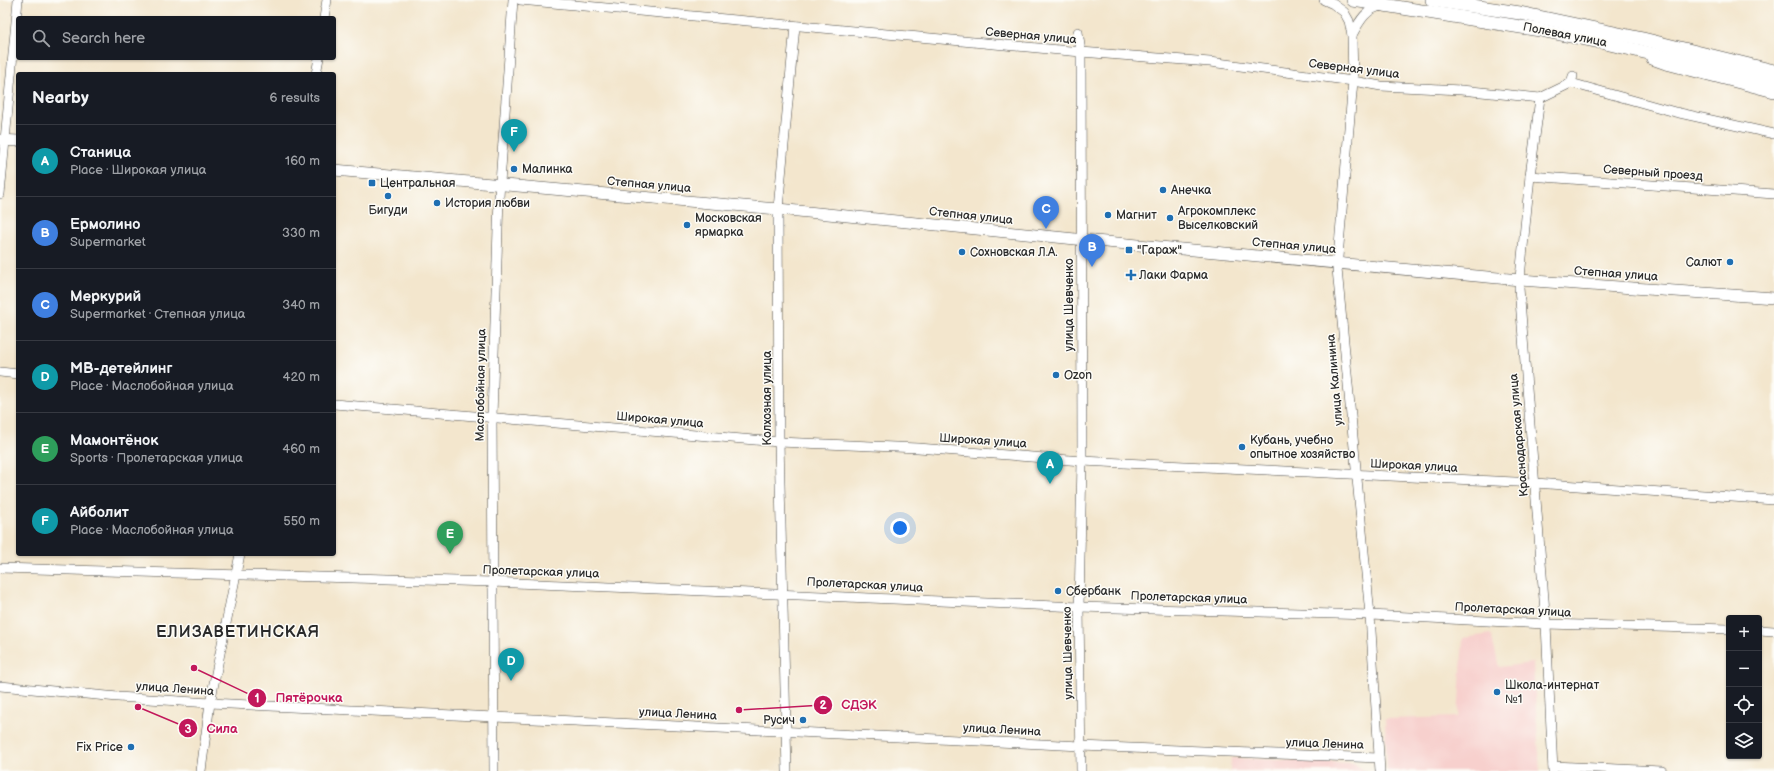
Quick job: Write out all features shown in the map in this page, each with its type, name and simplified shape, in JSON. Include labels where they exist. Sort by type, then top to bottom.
[{"type":"highway","name":"Полевая улица","points":[[1353,0],[1540,30],[1616,45],[1774,82]]},
{"type":"highway","name":"Полевая улица","points":[[1432,0],[1528,14],[1644,39],[1774,71]]},
{"type":"main road","points":[[1616,45],[1666,64],[1774,92]]},
{"type":"main road","points":[[2,140],[16,141]]},
{"type":"main road","name":"Степная улица","points":[[336,170],[778,209],[1082,240],[1520,280],[1774,298]]},
{"type":"street","points":[[16,16],[18,0]]},
{"type":"street","points":[[324,16],[327,0]]},
{"type":"street","name":"Маслобойная улица","points":[[494,771],[495,717],[492,582],[492,417],[499,197],[513,0]]},
{"type":"street","name":"Северная улица","points":[[520,0],[1081,52],[1210,62],[1353,80],[1381,86],[1461,90],[1540,98]]},
{"type":"street","name":"улица Калинина","points":[[1324,0],[1333,4],[1344,12],[1349,20],[1352,35],[1353,80],[1337,263],[1355,475],[1370,615],[1380,771]]},
{"type":"street","points":[[1352,35],[1363,17],[1370,11],[1379,7],[1396,6]]},
{"type":"street","points":[[0,194],[2,140],[16,18]]},
{"type":"street","name":"Колхозная улица","points":[[787,771],[779,442],[778,209],[795,26]]},
{"type":"street","name":"улица Шевченко","points":[[1078,32],[1081,52],[1082,240],[1082,461],[1079,607],[1081,771]]},
{"type":"street","points":[[316,72],[318,60]]},
{"type":"street","points":[[1540,98],[1572,80],[1675,112],[1774,134]]},
{"type":"street","name":"Краснодарская улица","points":[[1540,98],[1530,176],[1519,288],[1546,624],[1553,769]]},
{"type":"street","name":"Северный проезд","points":[[1530,176],[1774,194]]},
{"type":"street","points":[[0,372],[16,374]]},
{"type":"street","name":"Широкая улица","points":[[336,404],[779,442],[918,448],[1082,461],[1535,483],[1774,500]]},
{"type":"street","points":[[201,771],[210,704],[240,556]]},
{"type":"street","name":"Пролетарская улица","points":[[0,568],[492,582],[783,593],[1079,607],[1370,615],[1546,624],[1726,629]]},
{"type":"street","points":[[1762,630],[1774,631]]},
{"type":"street","name":"улица Ленина","points":[[0,686],[210,704],[1081,746],[1379,758]]},
{"type":"street","points":[[1553,769],[1662,771]]},
{"type":"shaded area","name":"Школа-интернат №1","points":[[1491,634],[1499,667],[1533,663],[1540,771],[1387,771],[1385,719],[1458,717],[1463,638]]},
{"type":"shaded area","points":[[1231,758],[1354,763],[1365,771],[1230,771]]},
{"type":"place","name":"Айболит","points":[[514,152]]},
{"type":"place","name":"Малинка","points":[[514,169]]},
{"type":"place","name":"Центральная","points":[[372,183]]},
{"type":"place","name":"Анечка","points":[[1163,190]]},
{"type":"place","name":"Бигуди","points":[[388,196]]},
{"type":"place","name":"История любви","points":[[437,203]]},
{"type":"place","name":"Магнит","points":[[1108,215]]},
{"type":"place","name":"Агрокомплекс Выселковский","points":[[1170,218]]},
{"type":"place","name":"Московская ярмарка","points":[[687,225]]},
{"type":"place","name":"Меркурий","points":[[1046,229]]},
{"type":"place","name":"\"Гараж\"","points":[[1129,250]]},
{"type":"place","name":"Сохновская Л.А.","points":[[962,252]]},
{"type":"place","name":"Салют","points":[[1730,262]]},
{"type":"place","name":"Ермолино","points":[[1092,267]]},
{"type":"place","name":"Лаки Фарма","points":[[1131,275]]},
{"type":"place","name":"Ozon","points":[[1056,375]]},
{"type":"place","name":"Кубань, учебно опытное хозяйство","points":[[1242,447]]},
{"type":"place","name":"Станица","points":[[1050,484]]},
{"type":"place","name":"Мамонтёнок","points":[[450,554]]},
{"type":"place","name":"Сбербанк","points":[[1058,591]]},
{"type":"place","name":"Пятёрочка","points":[[194,668]]},
{"type":"place","name":"MB-детейлинг","points":[[511,681]]},
{"type":"place","name":"Школа-интернат №1","points":[[1497,692]]},
{"type":"place","name":"Сила","points":[[138,707]]},
{"type":"place","name":"СДЭК","points":[[739,710]]},
{"type":"place","name":"Русич","points":[[803,720]]},
{"type":"place","name":"Fix Price","points":[[131,747]]},
{"type":"district","name":"ЕЛИЗАВЕТИНСКАЯ","points":[[238,632]]}]
